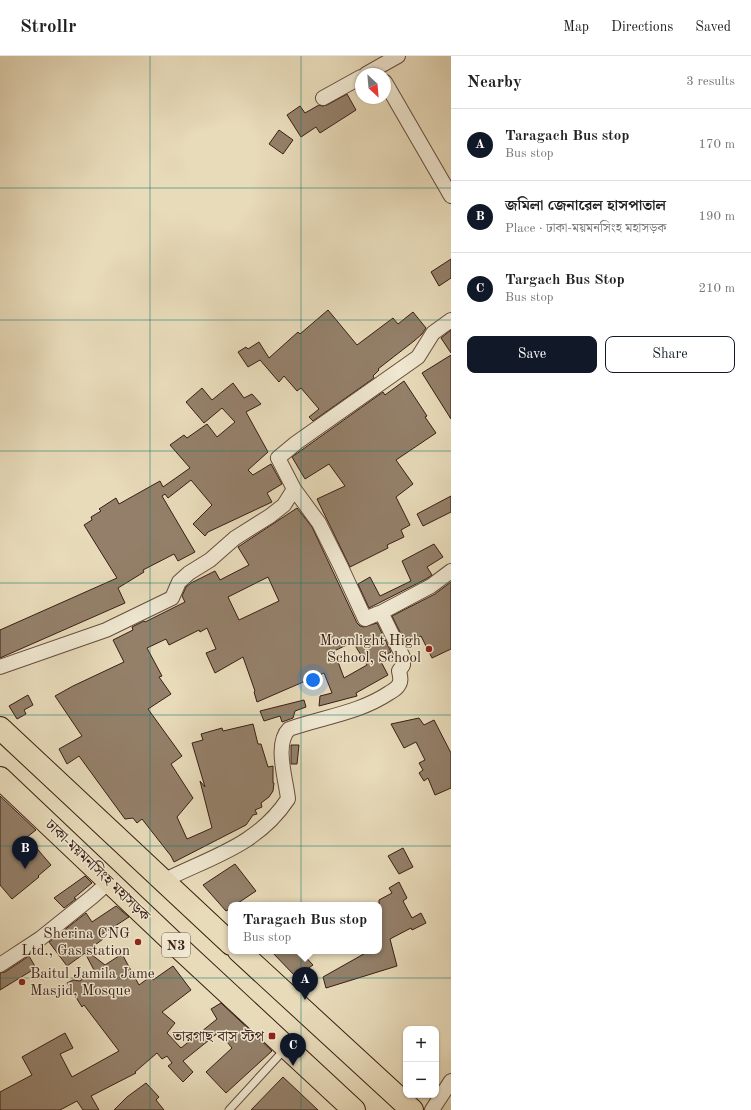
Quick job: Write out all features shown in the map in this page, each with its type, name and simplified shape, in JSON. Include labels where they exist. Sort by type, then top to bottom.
[{"type":"highway","name":"N3","points":[[0,728],[228,941]]},
{"type":"highway","name":"ঢাকা-ময়মনসিংহ মহাসড়ক","points":[[0,778],[174,943],[354,1110]]},
{"type":"highway","points":[[242,954],[412,1110]]},
{"type":"street","points":[[380,68],[398,56]]},
{"type":"street","points":[[323,98],[355,80]]},
{"type":"street","points":[[391,92],[451,196]]},
{"type":"street","points":[[451,320],[433,332],[418,357],[296,443],[278,458],[294,489],[319,523],[365,619],[380,613],[431,586],[451,571]]},
{"type":"street","points":[[0,667],[106,630],[168,601],[172,598],[178,582],[210,560],[235,538],[270,516],[284,505],[294,489]]},
{"type":"street","points":[[163,881],[233,849],[252,837],[270,822],[288,799],[281,756],[284,735],[289,729],[359,709],[378,700],[399,686],[401,680],[399,671],[402,665],[403,657],[382,614],[380,613]]},
{"type":"street","points":[[0,965],[40,938],[92,898],[110,881]]},
{"type":"street","points":[[432,1110],[451,1080]]},
{"type":"lane","points":[[229,1110],[286,1047]]},
{"type":"building","points":[[347,94],[356,110],[320,133],[316,127],[301,137],[287,115],[300,106],[305,113],[319,105],[327,105]]},
{"type":"building","points":[[279,130],[293,140],[283,154],[269,144]]},
{"type":"building","points":[[451,259],[451,278],[439,286],[431,272]]},
{"type":"building","points":[[328,310],[357,345],[393,318],[398,324],[413,312],[426,328],[414,341],[378,369],[379,370],[373,376],[374,378],[313,421],[309,417],[319,409],[301,388],[297,391],[284,376],[279,382],[260,360],[248,367],[238,352],[246,347],[248,349],[259,342],[269,358],[298,332],[300,334]]},
{"type":"building","points":[[451,330],[451,353],[441,338]]},
{"type":"building","points":[[451,355],[451,419],[422,373]]},
{"type":"building","points":[[404,381],[427,416],[425,417],[436,433],[396,460],[413,484],[396,497],[410,525],[401,530],[404,537],[387,545],[388,548],[350,567],[317,499],[345,486],[329,464],[305,479],[292,457],[383,392],[385,395]]},
{"type":"building","points":[[233,383],[244,398],[252,394],[261,404],[246,412],[268,452],[248,470],[253,475],[271,464],[282,484],[267,493],[272,502],[208,532],[205,536],[193,524],[212,505],[191,480],[168,498],[165,494],[162,496],[195,552],[178,561],[174,554],[143,570],[144,572],[118,588],[125,603],[0,658],[0,630],[117,578],[84,525],[92,520],[91,517],[101,511],[99,509],[116,498],[119,504],[160,481],[163,487],[190,468],[170,445],[184,435],[187,438],[207,424],[217,437],[235,422],[222,408],[204,423],[186,402],[202,388],[212,400]]},
{"type":"building","points":[[451,496],[451,512],[423,526],[417,514]]},
{"type":"building","points":[[297,508],[312,527],[357,623],[364,627],[377,623],[391,652],[379,658],[388,675],[356,693],[357,696],[319,706],[320,696],[332,693],[324,673],[257,702],[255,691],[243,657],[215,673],[206,653],[216,649],[207,628],[200,632],[199,630],[169,645],[166,639],[147,648],[162,676],[159,677],[171,694],[148,709],[182,756],[171,764],[193,798],[177,817],[187,839],[212,828],[200,781],[205,787],[192,743],[203,740],[201,734],[222,728],[223,731],[253,724],[258,744],[261,744],[268,767],[273,766],[273,791],[269,797],[261,803],[262,807],[255,810],[257,814],[253,815],[246,825],[174,862],[142,819],[137,823],[133,818],[125,819],[79,756],[67,764],[59,749],[82,736],[55,696],[124,662],[113,640],[133,630],[132,627],[185,602],[182,596],[186,587],[191,583],[215,571],[220,580],[249,565],[238,547]],"holes":[[[268,577],[279,601],[239,620],[228,597]],[[353,642],[367,665],[344,678],[334,651]]]},
{"type":"building","points":[[434,544],[443,557],[427,567],[432,575],[369,608],[358,584],[370,577],[380,596],[411,581],[402,561]]},
{"type":"building","points":[[451,582],[451,649],[432,658],[421,636],[406,644],[392,616],[435,594]]},
{"type":"building","points":[[28,695],[33,705],[24,710],[26,714],[17,719],[9,706]]},
{"type":"building","points":[[304,700],[306,707],[295,711],[293,718],[282,722],[280,716],[264,721],[260,711]]},
{"type":"building","points":[[419,718],[424,725],[434,720],[451,753],[451,788],[435,795],[428,778],[424,781],[419,773],[423,770],[419,763],[425,760],[416,742],[404,748],[391,724]]},
{"type":"building","points":[[291,745],[299,745],[297,764],[291,764]]},
{"type":"building","points":[[0,796],[36,830],[27,837],[51,865],[12,899],[0,885]]},
{"type":"building","points":[[403,848],[413,867],[399,874],[388,856]]},
{"type":"building","points":[[235,864],[256,891],[240,902],[228,902],[228,910],[226,911],[203,885]]},
{"type":"building","points":[[85,876],[92,883],[74,898],[76,899],[64,908],[54,898]]},
{"type":"building","points":[[399,882],[407,898],[403,901],[412,918],[421,913],[426,923],[412,930],[411,928],[390,939],[397,966],[326,988],[323,977],[364,954],[382,954],[382,902],[379,902],[379,900],[392,893],[389,888]]},
{"type":"building","points":[[116,906],[129,917],[101,935],[103,939],[87,951],[105,965],[122,954],[139,985],[150,977],[153,980],[173,966],[191,990],[162,1012],[175,1023],[167,1033],[181,1048],[217,1019],[211,1009],[221,1003],[272,1051],[226,1093],[206,1072],[232,1048],[219,1032],[183,1061],[193,1072],[183,1082],[168,1066],[172,1063],[167,1056],[162,1059],[157,1053],[135,1072],[136,1073],[91,1096],[99,1110],[83,1110],[77,1101],[60,1110],[0,1110],[0,1092],[32,1075],[22,1057],[65,1033],[73,1048],[60,1054],[72,1077],[119,1051],[84,1005],[82,1007],[67,983],[73,980],[80,981],[94,970],[85,953],[67,966],[49,942],[86,913],[92,922]]},
{"type":"building","points":[[274,954],[303,954],[313,965],[296,977]]},
{"type":"building","points":[[29,956],[36,968],[0,990],[0,973],[5,972]]},
{"type":"building","points":[[283,1077],[318,1110],[251,1110]]},
{"type":"building","points":[[146,1083],[159,1097],[156,1100],[164,1110],[114,1110],[127,1097]]},
{"type":"place","name":"Moonlight High School, School","points":[[429,649]]},
{"type":"place","name":"জমিলা জেনারেল হাসপাতাল","points":[[25,869]]},
{"type":"place","name":"Sherina CNG Ltd., Gas station","points":[[138,942]]},
{"type":"place","name":"Baitul Jamila Jame Masjid, Mosque","points":[[22,982]]},
{"type":"place","name":"Taragach Bus stop","points":[[305,1000]]},
{"type":"place","name":"তারগাছ বাস স্টপ","points":[[272,1036]]},
{"type":"place","name":"Targach Bus Stop","points":[[293,1066]]}]
